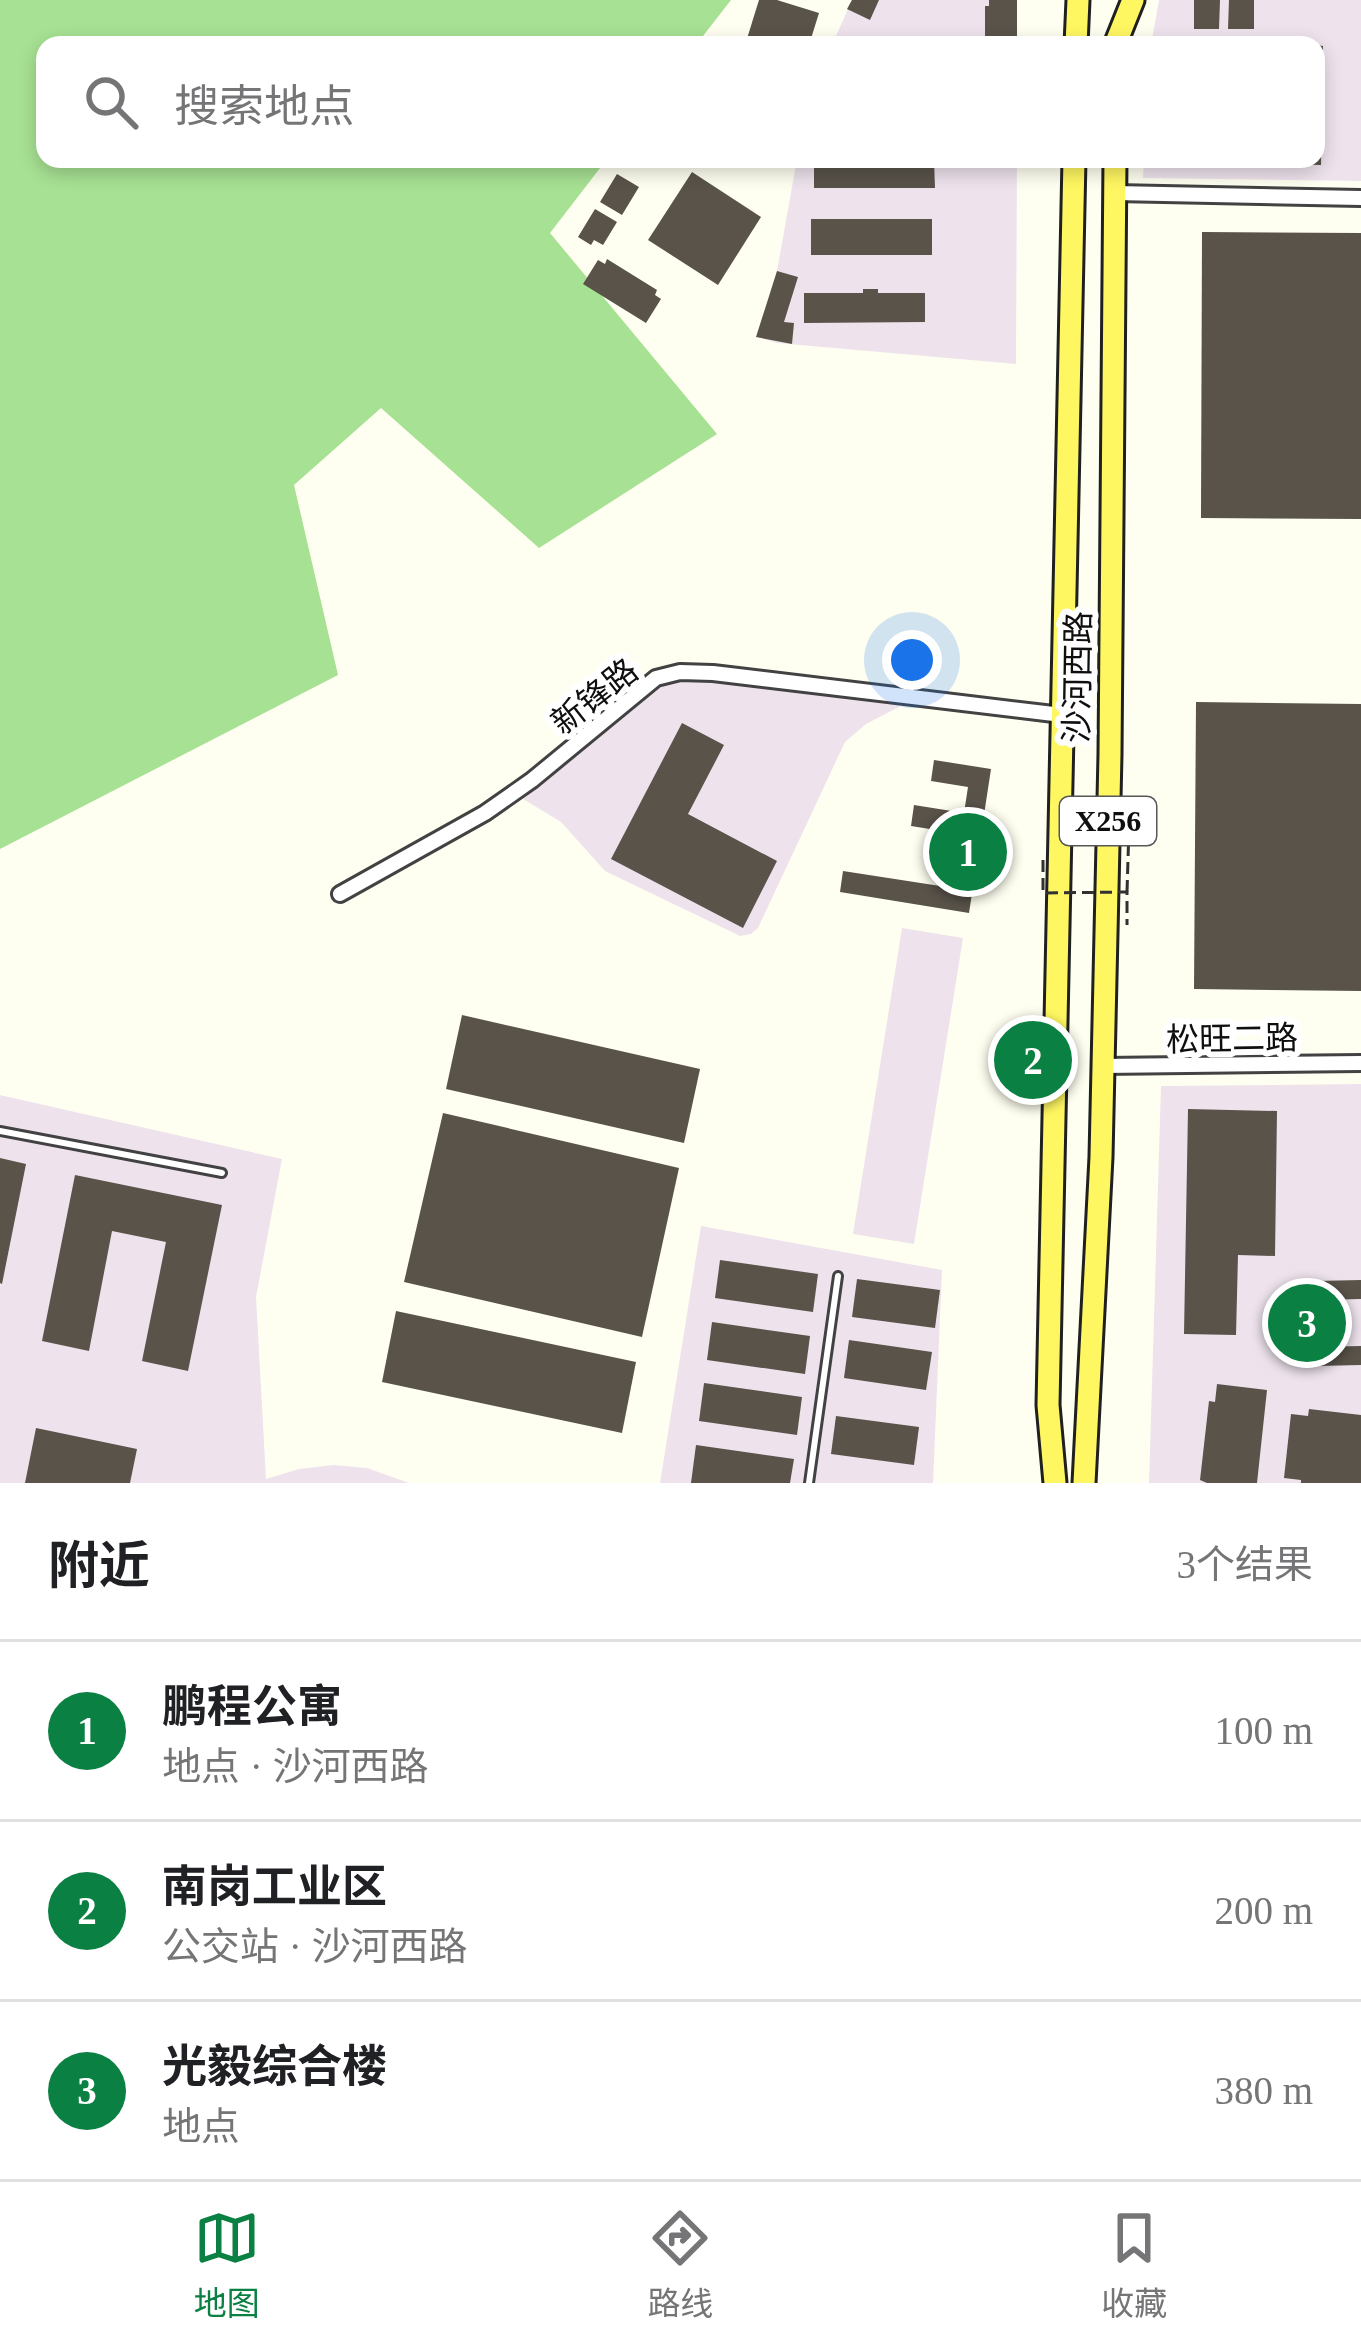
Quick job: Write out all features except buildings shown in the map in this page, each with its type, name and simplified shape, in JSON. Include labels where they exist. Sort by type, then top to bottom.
[{"type":"main road","points":[[1076,36],[1078,0]]},
{"type":"main road","points":[[1112,0],[1114,36]]},
{"type":"main road","points":[[1118,36],[1133,0]]},
{"type":"main road","name":"沙河西路","points":[[1054,1475],[1048,1405],[1074,168]]},
{"type":"main road","name":"沙河西路","points":[[1080,1483],[1091,1382],[1103,1066],[1114,168]]},
{"type":"main road","points":[[1054,1475],[1080,1483]]},
{"type":"street","points":[[1115,193],[1361,198]]},
{"type":"street","name":"新锋路","points":[[340,894],[485,813],[656,678],[680,672],[1062,716]]},
{"type":"street","name":"松旺二路","points":[[1103,1066],[1361,1063]]},
{"type":"lane","points":[[0,1131],[222,1173]]},
{"type":"lane","points":[[809,1483],[838,1276]]},
{"type":"path","points":[[1127,925],[1129,827]]},
{"type":"path","points":[[1042,860],[1043,893],[1127,892]]},
{"type":"shaded area","points":[[852,0],[1017,0],[1017,36],[836,36]]},
{"type":"shaded area","points":[[1159,0],[1361,0],[1361,181],[1143,178],[1144,168],[1325,168],[1325,36],[1153,36]]},
{"type":"shaded area","points":[[795,168],[1017,168],[1016,364],[777,343],[757,337],[777,271]]},
{"type":"shaded area","points":[[695,680],[898,701],[899,707],[866,724],[845,742],[758,928],[751,934],[740,936],[605,871],[561,822],[523,799],[659,686]]},
{"type":"shaded area","points":[[902,928],[963,938],[914,1244],[853,1234]]},
{"type":"shaded area","points":[[1361,1084],[1361,1483],[1149,1483],[1161,1086]]},
{"type":"shaded area","points":[[0,1095],[282,1159],[256,1297],[266,1479],[333,1465],[367,1468],[409,1483],[0,1483]]},
{"type":"shaded area","points":[[701,1226],[942,1270],[933,1483],[660,1483]]},
{"type":"green space","points":[[0,0],[731,0],[703,36],[36,36],[36,168],[600,168],[550,233],[717,434],[539,548],[381,408],[294,485],[338,675],[0,849]]},
{"type":"place","name":"鹏程公寓","points":[[968,852]]},
{"type":"place","name":"南岗工业区","points":[[1033,1060]]},
{"type":"place","name":"光毅综合楼","points":[[1307,1323]]}]
